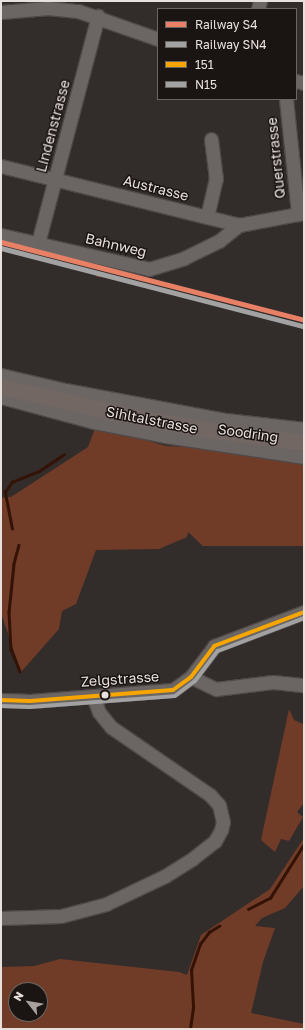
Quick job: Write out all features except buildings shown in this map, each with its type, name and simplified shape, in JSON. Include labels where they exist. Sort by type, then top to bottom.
[{"type":"main road","name":"Sihltalstrasse","points":[[1,387],[56,401],[141,418],[304,443]]},
{"type":"street","points":[[1,12],[48,4],[98,16],[157,39]]},
{"type":"street","name":"Lindenstrasse","points":[[38,243],[98,16]]},
{"type":"street","name":"Querstrasse","points":[[286,100],[299,174],[301,214]]},
{"type":"street","points":[[207,217],[216,179],[210,139]]},
{"type":"street","name":"Austrasse","points":[[1,166],[239,225],[301,214]]},
{"type":"street","name":"Bahnweg","points":[[1,234],[149,269],[184,258],[219,241],[239,225]]},
{"type":"street","name":"Soodring","points":[[1,375],[65,390],[226,420],[304,429]]},
{"type":"street","name":"Soodring","points":[[1,397],[94,422],[165,436],[304,457]]},
{"type":"street","name":"Zelgstrasse","points":[[1,700],[165,693],[177,689],[191,677],[214,646],[304,612]]},
{"type":"street","points":[[191,677],[216,689],[272,682],[304,685]]},
{"type":"street","points":[[1,918],[61,916],[106,904],[165,876],[192,859],[215,841],[222,830],[222,812],[219,805],[210,795],[111,727],[99,712],[93,696]]},
{"type":"shaded area","points":[[97,271],[304,325],[304,329],[118,278],[96,277]]},
{"type":"shaded area","points":[[96,426],[166,446],[207,448],[303,462],[304,546],[203,546],[188,532],[187,537],[159,549],[96,550],[76,604],[62,611],[59,629],[21,672],[1,613],[1,498],[11,497],[88,447]]},
{"type":"shaded area","points":[[289,709],[294,720],[303,724],[304,803],[297,812],[303,817],[289,841],[281,839],[275,852],[261,840]]},
{"type":"shaded area","points":[[304,838],[304,886],[285,908],[262,918],[255,926],[275,928],[263,962],[251,1013],[304,1024],[304,1029],[1,1029],[1,967],[34,966],[60,959],[179,972],[187,975],[201,935],[270,889]]},
{"type":"waterway","points":[[12,529],[5,492],[12,482],[39,471],[64,454]]},
{"type":"waterway","points":[[19,545],[14,564],[9,612],[11,649],[20,671]]},
{"type":"waterway","points":[[248,909],[270,898],[304,844]]},
{"type":"waterway","points":[[190,1029],[193,1007],[191,970],[200,944],[209,932],[219,926]]},
{"type":"rail line","name":"S4","points":[[1,242],[304,320]]},
{"type":"rail line","name":"SN4","points":[[1,248],[303,326]]},
{"type":"transit line","name":"151","points":[[1,700],[30,701],[173,690],[191,677],[214,646],[304,612]]},
{"type":"transit line","name":"N15","points":[[1,706],[30,707],[175,696],[195,681],[218,651],[304,618]]}]
